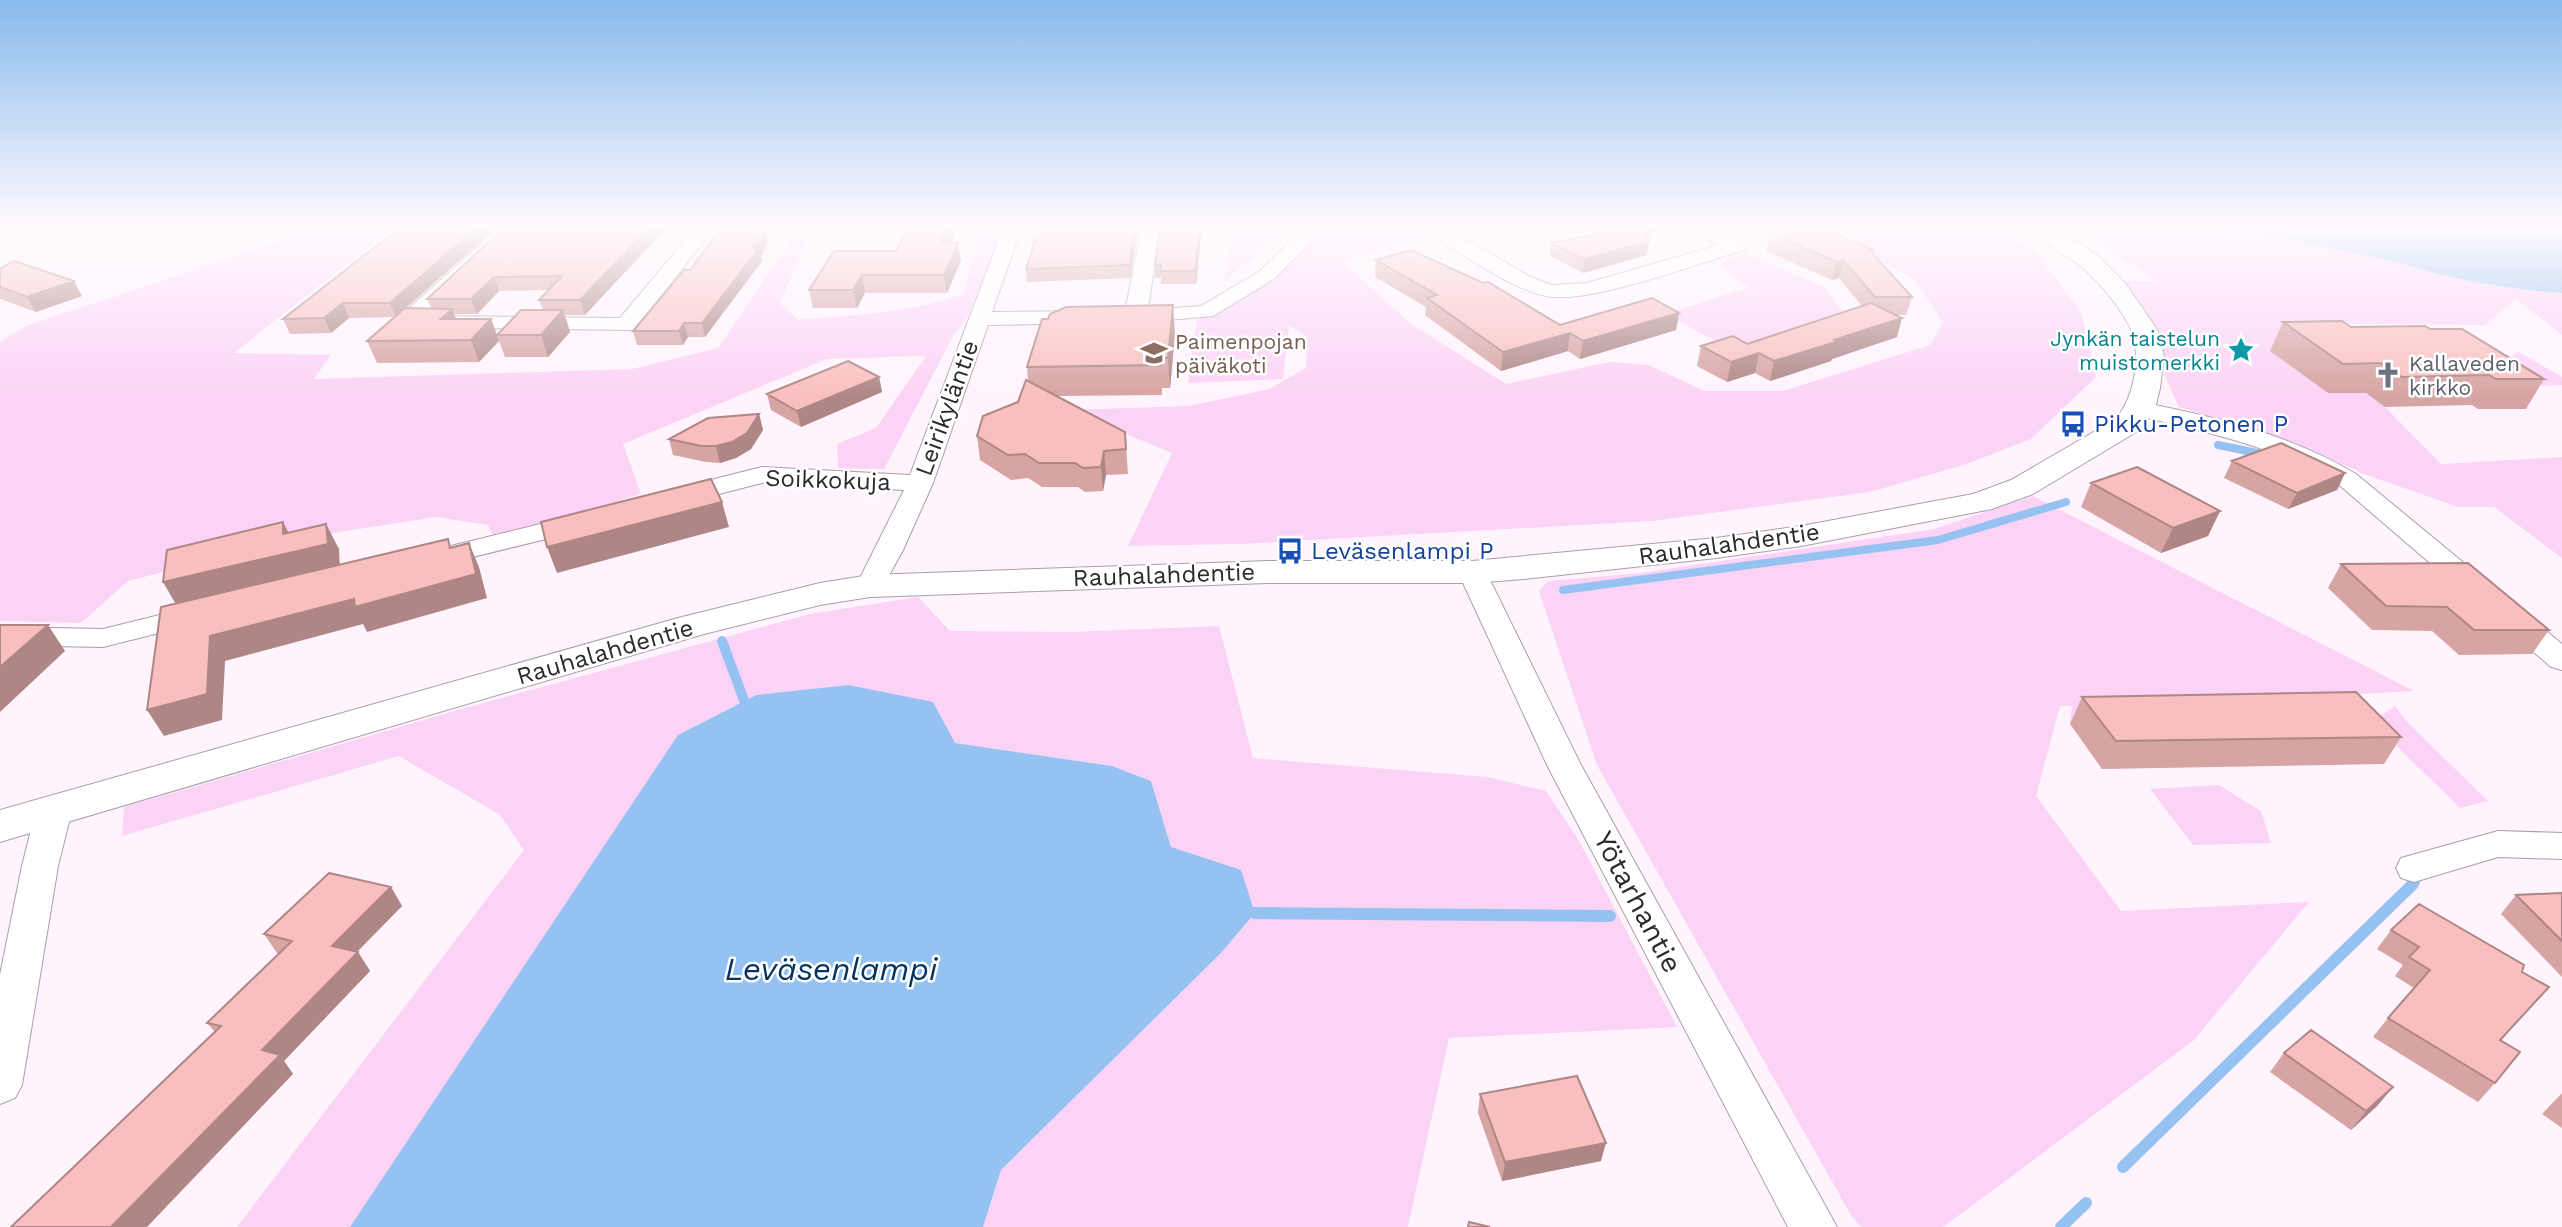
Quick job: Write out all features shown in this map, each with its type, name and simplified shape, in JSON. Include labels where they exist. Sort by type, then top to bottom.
[{"type":"main road","points":[[2111,283],[2146,331],[2150,356],[2140,410]]},
{"type":"main road","name":"Rauhalahdentie","points":[[0,826],[691,626],[820,594],[870,586],[1268,572],[1472,572],[1716,548],[1801,536],[1980,502],[2022,486],[2073,459],[2127,425],[2140,410]]},
{"type":"street","points":[[450,283],[407,322],[626,324],[660,283]]},
{"type":"street","name":"Leirikyläntie","points":[[870,586],[890,550],[920,482],[993,283]]},
{"type":"street","points":[[1136,317],[1142,283]]},
{"type":"street","points":[[980,319],[1136,317],[1206,312],[1253,283]]},
{"type":"street","points":[[1530,283],[1549,291],[1588,289],[1608,283]]},
{"type":"street","points":[[2140,410],[2200,421],[2278,444],[2321,462],[2347,479],[2562,660]]},
{"type":"street","name":"Soikkokuja","points":[[655,503],[762,475],[920,482]]},
{"type":"street","points":[[413,563],[601,517]]},
{"type":"street","name":"Yötarhantie","points":[[1472,572],[1564,765],[1814,1227]]},
{"type":"street","points":[[0,636],[103,638],[225,609]]},
{"type":"street","points":[[0,1085],[40,866],[54,810]]},
{"type":"street","points":[[2414,868],[2498,844],[2562,846]]},
{"type":"shaded area","points":[[154,283],[322,283],[234,353],[331,355],[314,379],[632,369],[718,348],[762,283],[788,283],[780,303],[798,320],[861,315],[923,305],[964,294],[967,283],[981,283],[968,316],[953,336],[884,469],[838,468],[837,444],[876,428],[926,356],[827,359],[623,444],[641,494],[494,538],[488,525],[436,517],[288,540],[128,581],[81,623],[0,621],[0,342],[28,325]]},
{"type":"shaded area","points":[[1268,283],[1366,283],[1410,323],[1506,384],[1609,362],[1649,365],[1704,391],[1783,391],[1930,345],[1943,322],[1917,283],[2059,283],[2081,312],[2096,377],[2031,439],[1964,465],[1870,492],[1652,521],[1240,544],[1128,546],[1172,453],[1068,410],[1189,406],[1269,389],[1306,368],[1307,337],[1289,325],[1283,379],[1188,383],[1197,320]]},
{"type":"shaded area","points":[[1744,283],[1815,283],[1824,287],[1846,316],[1731,350],[1666,314],[1749,287]]},
{"type":"shaded area","points":[[2123,283],[2486,283],[2562,293],[2562,335],[2516,299],[2485,325],[2287,323],[2327,393],[2366,393],[2385,407],[2441,464],[2562,457],[2562,558],[2494,507],[2458,507],[2364,474],[2296,443],[2179,407]]},
{"type":"shaded area","points":[[2517,351],[2562,377],[2562,385],[2542,386],[2508,361]]},
{"type":"shaded area","points":[[2033,496],[2414,691],[2324,696],[2070,724],[2072,706],[2060,706],[2036,796],[2121,911],[2309,902],[2193,1041],[1943,1227],[1862,1227],[1852,1217],[1597,765],[1539,591],[1548,581],[1641,573],[1934,529]]},
{"type":"shaded area","points":[[918,597],[950,631],[1071,632],[1219,626],[1253,758],[1487,777],[1546,791],[1578,839],[1677,1027],[1449,1038],[1408,1227],[983,1227],[1001,1170],[1221,953],[1255,913],[1171,847],[1151,781],[1112,766],[955,743],[848,685],[756,695],[678,735],[350,1227],[237,1227],[524,850],[500,815],[399,756],[122,836],[124,807],[458,710],[810,614]]},
{"type":"shaded area","points":[[2395,706],[2407,722],[2488,801],[2460,808],[2372,722]]},
{"type":"shaded area","points":[[2219,785],[2261,811],[2271,843],[2193,845],[2150,789]]},
{"type":"water","points":[[2486,283],[2562,283],[2562,293]]},
{"type":"water","name":"Leväsenlampi","points":[[848,685],[933,702],[955,743],[1112,766],[1151,781],[1171,847],[1241,870],[1255,913],[1221,953],[1001,1170],[983,1227],[350,1227],[678,735],[756,695]]},
{"type":"building","points":[[0,283],[67,283],[27,297],[0,287]]},
{"type":"building","points":[[329,283],[413,283],[390,303],[343,303],[324,318],[283,319]]},
{"type":"building","points":[[444,283],[487,283],[471,299],[427,299]]},
{"type":"building","points":[[555,283],[596,283],[580,300],[539,300]]},
{"type":"building","points":[[673,283],[732,283],[702,323],[684,323],[679,331],[633,331]]},
{"type":"building","points":[[813,283],[857,283],[853,290],[809,290]]},
{"type":"building","points":[[1417,283],[1490,283],[1560,325],[1652,298],[1679,313],[1583,341],[1570,333],[1503,352],[1427,298],[1437,295]]},
{"type":"building","points":[[1863,283],[1899,283],[1912,297],[1875,297]]},
{"type":"building","points":[[1871,303],[1902,318],[1774,361],[1759,353],[1731,362],[1701,346],[1733,336],[1747,344]]},
{"type":"building","points":[[1173,305],[1168,358],[1161,358],[1161,365],[1027,367],[1042,319],[1048,319],[1050,314],[1066,307]]},
{"type":"building","points":[[405,308],[452,309],[441,319],[491,319],[471,340],[367,341]]},
{"type":"building","points":[[521,310],[563,310],[541,335],[497,335]]},
{"type":"building","points":[[2342,321],[2351,327],[2425,326],[2430,329],[2462,329],[2544,379],[2496,379],[2489,375],[2402,377],[2381,363],[2343,364],[2283,322]]},
{"type":"building","points":[[848,361],[879,377],[797,411],[767,394]]},
{"type":"building","points":[[1026,380],[1125,432],[1126,449],[1104,451],[1101,467],[1083,468],[1075,463],[1039,463],[1025,454],[1008,455],[977,436],[983,416],[1018,402]]},
{"type":"building","points":[[759,414],[747,433],[732,442],[701,446],[669,439],[708,418]]},
{"type":"building","points":[[2281,443],[2345,473],[2297,493],[2232,461]]},
{"type":"building","points":[[2137,467],[2220,511],[2173,528],[2091,483]]},
{"type":"building","points":[[711,479],[722,502],[547,547],[541,522]]},
{"type":"building","points":[[283,522],[283,534],[326,524],[328,544],[163,582],[167,550]]},
{"type":"building","points":[[448,539],[450,548],[469,543],[476,574],[355,607],[354,599],[210,636],[207,694],[147,710],[161,607]]},
{"type":"building","points":[[2468,563],[2549,630],[2474,630],[2447,607],[2386,606],[2341,564]]},
{"type":"building","points":[[0,625],[48,625],[0,667]]},
{"type":"building","points":[[2356,692],[2401,737],[2116,741],[2082,697]]},
{"type":"building","points":[[329,873],[391,887],[332,946],[358,952],[262,1050],[280,1055],[111,1227],[11,1227],[221,1026],[207,1023],[292,941],[264,934]]},
{"type":"building","points":[[2562,893],[2562,941],[2516,895]]},
{"type":"building","points":[[2419,904],[2524,965],[2522,972],[2549,987],[2500,1040],[2520,1052],[2495,1083],[2388,1018],[2430,970],[2409,957],[2419,947],[2391,930]]},
{"type":"building","points":[[2311,1030],[2393,1087],[2366,1111],[2284,1053]]},
{"type":"building","points":[[1577,1076],[1606,1143],[1505,1162],[1480,1094]]},
{"type":"building","points":[[1469,1222],[1490,1227],[1468,1227]]},
{"type":"waterway","points":[[2218,445],[2267,455]]},
{"type":"waterway","points":[[1563,590],[1938,540],[2066,502]]},
{"type":"waterway","points":[[722,641],[748,711]]},
{"type":"waterway","points":[[2411,885],[2415,882]]},
{"type":"waterway","points":[[2123,1167],[2413,884]]},
{"type":"waterway","points":[[1255,913],[1610,916]]},
{"type":"waterway","points":[[2061,1227],[2086,1203]]},
{"type":"place","name":"Jynkän taistelun muistomerkki","points":[[2241,350]]},
{"type":"place","name":"Paimenpojan päiväkoti","points":[[1154,353]]},
{"type":"place","name":"Kallaveden kirkko","points":[[2388,375]]},
{"type":"place","name":"Pikku-Petonen P","points":[[2073,424]]},
{"type":"place","name":"Leväsenlampi P","points":[[1290,551]]}]
